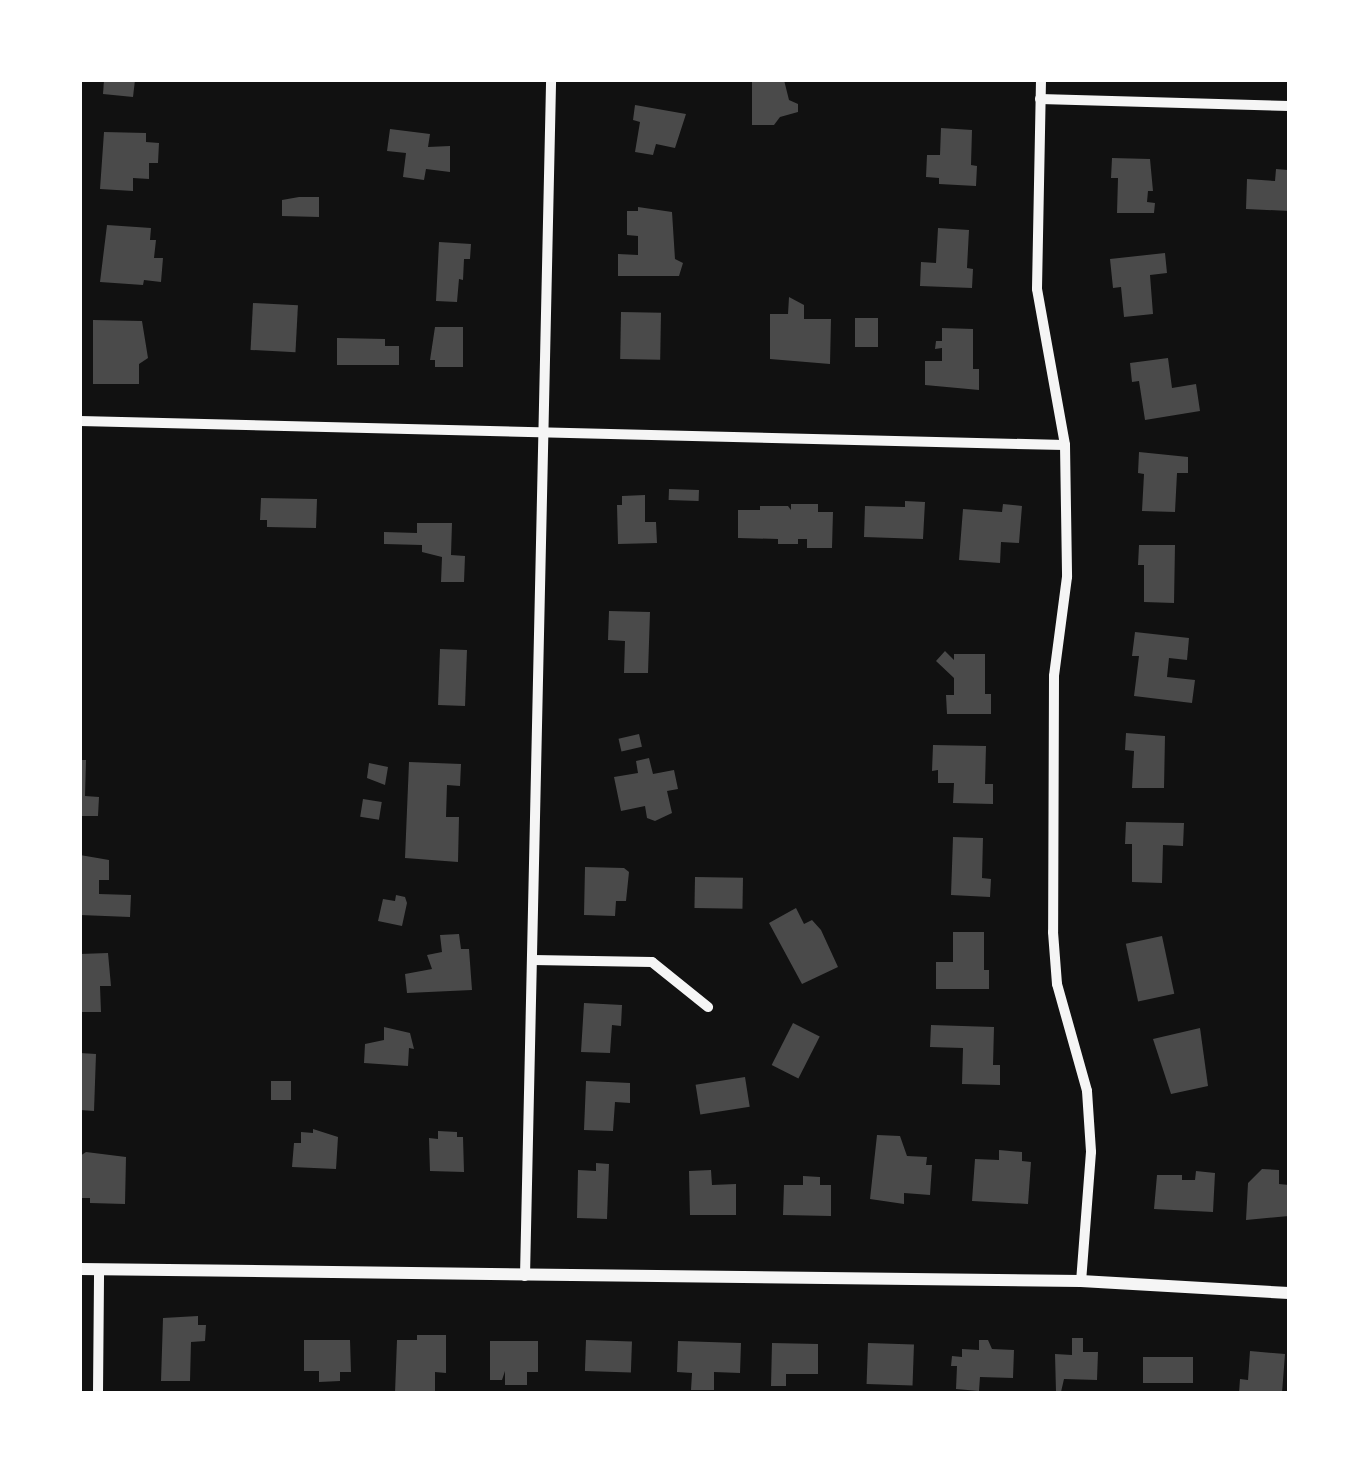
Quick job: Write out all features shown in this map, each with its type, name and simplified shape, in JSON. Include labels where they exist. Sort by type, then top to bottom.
[{"type":"street","points":[[525,1276],[551,80]]},
{"type":"street","points":[[1041,80],[1037,289],[1064,445],[1066,577],[1054,676],[1052,932],[1057,984],[1086,1092],[1091,1152],[1081,1281]]},
{"type":"street","points":[[1040,99],[1289,106]]},
{"type":"street","points":[[80,422],[1064,445]]},
{"type":"street","points":[[533,960],[652,962],[708,1007]]},
{"type":"street","points":[[80,1269],[1081,1281],[1289,1293]]},
{"type":"street","points":[[98,1393],[99,1270]]},
{"type":"building","points":[[104,80],[135,80],[133,97],[103,94]]},
{"type":"building","points":[[752,80],[784,80],[789,100],[798,104],[798,112],[780,117],[774,125],[752,125]]},
{"type":"building","points":[[635,105],[686,114],[675,148],[656,144],[653,155],[635,152],[640,122],[633,120]]},
{"type":"building","points":[[941,128],[972,130],[971,165],[977,166],[976,186],[939,184],[939,178],[926,177],[927,155],[940,155]]},
{"type":"building","points":[[390,129],[430,134],[428,147],[450,146],[450,172],[426,169],[424,180],[403,177],[406,153],[387,151]]},
{"type":"building","points":[[104,132],[146,133],[146,142],[159,143],[158,163],[149,163],[149,179],[133,178],[133,191],[100,189]]},
{"type":"building","points":[[1112,158],[1150,159],[1153,191],[1148,191],[1147,202],[1155,203],[1154,213],[1117,213],[1118,178],[1111,178]]},
{"type":"building","points":[[1276,169],[1288,170],[1289,211],[1246,209],[1247,179],[1275,181]]},
{"type":"building","points":[[319,197],[319,217],[282,216],[282,200]]},
{"type":"building","points":[[638,207],[672,212],[675,259],[683,263],[679,276],[618,276],[618,254],[638,255],[638,236],[627,235],[627,211],[638,211]]},
{"type":"building","points":[[107,225],[151,228],[150,240],[156,240],[154,258],[163,258],[161,282],[100,282]]},
{"type":"building","points":[[938,228],[969,230],[967,268],[973,269],[972,288],[920,286],[921,262],[936,263]]},
{"type":"building","points":[[439,242],[471,244],[470,259],[464,259],[463,280],[459,279],[457,302],[436,301]]},
{"type":"building","points":[[1165,253],[1167,273],[1150,275],[1153,314],[1124,317],[1121,287],[1113,288],[1110,259]]},
{"type":"building","points":[[789,297],[804,305],[804,319],[831,319],[830,364],[770,359],[770,314],[788,314]]},
{"type":"building","points":[[253,303],[298,305],[295,352],[251,350]]},
{"type":"building","points":[[621,312],[661,313],[660,360],[620,359]]},
{"type":"building","points":[[855,318],[878,318],[878,347],[855,347]]},
{"type":"building","points":[[93,320],[142,321],[148,358],[139,364],[139,384],[93,384]]},
{"type":"building","points":[[435,327],[463,327],[463,367],[435,367],[435,360],[430,360]]},
{"type":"building","points":[[942,328],[973,329],[973,369],[979,369],[979,390],[925,385],[925,361],[942,361],[942,348],[935,349],[936,341],[942,341]]},
{"type":"building","points":[[337,338],[385,339],[385,346],[399,346],[399,365],[337,365]]},
{"type":"building","points":[[1168,358],[1172,388],[1196,384],[1200,411],[1145,420],[1139,381],[1132,382],[1130,363]]},
{"type":"building","points":[[1139,452],[1188,457],[1188,473],[1177,473],[1175,512],[1142,511],[1144,474],[1138,473]]},
{"type":"building","points":[[669,489],[699,490],[699,501],[669,500]]},
{"type":"building","points":[[645,495],[645,522],[656,522],[657,543],[618,544],[617,505],[622,505],[622,496]]},
{"type":"building","points":[[261,498],[317,499],[316,528],[267,527],[267,520],[260,520]]},
{"type":"building","points":[[905,501],[925,502],[923,539],[864,537],[865,506],[905,507]]},
{"type":"building","points":[[791,504],[818,504],[818,512],[833,512],[832,548],[807,548],[807,539],[798,539],[798,544],[778,544],[778,539],[738,538],[738,510],[788,506],[791,510]]},
{"type":"building","points":[[1003,504],[1022,506],[1019,543],[1001,542],[1000,563],[959,560],[963,509],[1002,512]]},
{"type":"building","points":[[417,523],[452,523],[451,555],[465,556],[464,582],[441,582],[442,557],[422,552],[422,545],[384,544],[384,532],[417,533]]},
{"type":"building","points":[[1139,545],[1175,545],[1174,603],[1144,602],[1144,565],[1138,565]]},
{"type":"building","points":[[609,611],[650,612],[648,673],[624,673],[625,641],[608,640]]},
{"type":"building","points":[[1135,632],[1189,638],[1187,660],[1169,658],[1167,677],[1195,680],[1192,703],[1134,696],[1139,656],[1132,656]]},
{"type":"building","points":[[440,649],[467,650],[465,706],[438,705]]},
{"type":"building","points":[[945,651],[954,660],[954,654],[985,654],[985,694],[991,694],[991,714],[947,714],[946,695],[954,695],[954,678],[936,661]]},
{"type":"building","points":[[1126,733],[1165,736],[1164,788],[1132,788],[1134,751],[1125,750]]},
{"type":"building","points":[[639,734],[642,747],[621,751],[619,739]]},
{"type":"building","points":[[933,745],[986,746],[985,784],[993,784],[993,804],[953,803],[954,783],[938,783],[938,770],[932,771]]},
{"type":"building","points":[[649,758],[653,774],[674,770],[678,789],[667,791],[672,813],[655,821],[647,818],[645,806],[621,811],[614,777],[638,773],[636,761]]},
{"type":"building","points":[[80,760],[86,760],[85,796],[99,797],[98,816],[80,816]]},
{"type":"building","points":[[409,762],[461,764],[460,786],[447,785],[446,817],[459,817],[458,862],[405,858]]},
{"type":"building","points":[[369,763],[388,767],[385,785],[367,778]]},
{"type":"building","points":[[363,799],[382,802],[379,820],[360,817]]},
{"type":"building","points":[[1126,822],[1184,823],[1183,846],[1163,845],[1162,883],[1132,882],[1132,844],[1125,844]]},
{"type":"building","points":[[953,837],[983,838],[982,878],[991,879],[990,897],[951,895]]},
{"type":"building","points":[[80,855],[109,860],[109,880],[99,880],[99,894],[131,895],[130,917],[80,915]]},
{"type":"building","points":[[585,867],[624,868],[629,872],[626,901],[616,901],[615,916],[584,915]]},
{"type":"building","points":[[695,877],[743,878],[742,909],[694,908]]},
{"type":"building","points":[[396,895],[405,897],[407,903],[402,926],[378,921],[383,899],[395,901]]},
{"type":"building","points":[[796,908],[804,924],[812,920],[821,930],[838,967],[802,984],[769,923]]},
{"type":"building","points":[[953,932],[984,932],[984,970],[989,970],[989,989],[936,989],[936,962],[953,962]]},
{"type":"building","points":[[459,934],[461,949],[469,949],[472,990],[407,993],[405,974],[432,969],[427,955],[442,952],[440,935]]},
{"type":"building","points":[[1162,936],[1174,994],[1138,1001],[1126,944]]},
{"type":"building","points":[[108,953],[111,986],[100,986],[101,1012],[80,1012],[80,954]]},
{"type":"building","points":[[584,1003],[622,1005],[621,1026],[612,1025],[610,1053],[581,1052]]},
{"type":"building","points":[[793,1023],[820,1037],[798,1078],[772,1065]]},
{"type":"building","points":[[931,1025],[994,1027],[993,1065],[1000,1065],[1000,1085],[962,1084],[963,1048],[930,1047]]},
{"type":"building","points":[[384,1027],[410,1033],[414,1049],[409,1048],[408,1066],[364,1063],[365,1044],[384,1040]]},
{"type":"building","points":[[1200,1028],[1208,1086],[1171,1094],[1153,1039]]},
{"type":"building","points":[[80,1053],[96,1054],[94,1111],[80,1110]]},
{"type":"building","points":[[745,1077],[750,1107],[700,1114],[696,1085]]},
{"type":"building","points":[[271,1081],[291,1081],[291,1100],[271,1100]]},
{"type":"building","points":[[586,1081],[630,1083],[630,1103],[615,1102],[613,1131],[584,1130]]},
{"type":"building","points":[[313,1129],[338,1137],[336,1169],[292,1167],[294,1143],[301,1143],[301,1132],[313,1133]]},
{"type":"building","points":[[438,1131],[457,1132],[457,1137],[463,1137],[464,1172],[430,1171],[429,1138],[438,1139]]},
{"type":"building","points":[[877,1135],[900,1136],[907,1156],[927,1157],[926,1165],[932,1165],[930,1195],[904,1193],[904,1204],[870,1199]]},
{"type":"building","points":[[999,1150],[1022,1152],[1022,1161],[1031,1162],[1028,1204],[972,1201],[975,1159],[999,1160]]},
{"type":"building","points":[[86,1152],[126,1157],[125,1204],[90,1203],[90,1198],[80,1198],[80,1156]]},
{"type":"building","points":[[596,1163],[609,1164],[607,1219],[577,1218],[578,1170],[596,1171]]},
{"type":"building","points":[[1262,1169],[1279,1170],[1279,1184],[1289,1185],[1289,1216],[1246,1220],[1248,1183]]},
{"type":"building","points":[[711,1170],[712,1185],[736,1184],[736,1215],[690,1215],[689,1171]]},
{"type":"building","points":[[1196,1171],[1215,1173],[1213,1212],[1154,1209],[1157,1175],[1182,1175],[1182,1180],[1195,1180]]},
{"type":"building","points":[[803,1176],[820,1177],[820,1185],[831,1185],[831,1216],[783,1215],[784,1185],[803,1185]]},
{"type":"building","points":[[198,1316],[198,1325],[206,1325],[205,1341],[191,1342],[190,1381],[161,1381],[163,1318]]},
{"type":"building","points":[[417,1335],[446,1335],[446,1373],[435,1372],[435,1392],[395,1393],[397,1340],[417,1340]]},
{"type":"building","points":[[1072,1338],[1083,1338],[1083,1352],[1098,1352],[1097,1380],[1064,1379],[1061,1392],[1056,1392],[1055,1354],[1072,1355]]},
{"type":"building","points":[[304,1340],[350,1340],[351,1372],[340,1372],[340,1381],[319,1382],[319,1371],[304,1371]]},
{"type":"building","points":[[586,1340],[632,1342],[631,1373],[585,1371]]},
{"type":"building","points":[[979,1340],[988,1340],[992,1349],[1014,1350],[1013,1378],[980,1377],[979,1391],[956,1389],[957,1366],[951,1366],[952,1356],[962,1357],[962,1349],[979,1350]]},
{"type":"building","points":[[490,1341],[538,1341],[538,1372],[527,1372],[527,1385],[505,1385],[505,1371],[502,1380],[490,1380]]},
{"type":"building","points":[[678,1341],[741,1343],[740,1373],[714,1372],[714,1390],[691,1390],[692,1373],[677,1372]]},
{"type":"building","points":[[772,1343],[818,1344],[818,1374],[786,1374],[786,1386],[771,1386]]},
{"type":"building","points":[[868,1343],[914,1345],[913,1386],[867,1384]]},
{"type":"building","points":[[1250,1351],[1285,1354],[1282,1393],[1239,1393],[1240,1379],[1248,1380]]},
{"type":"building","points":[[1143,1357],[1193,1357],[1193,1383],[1143,1383]]}]
